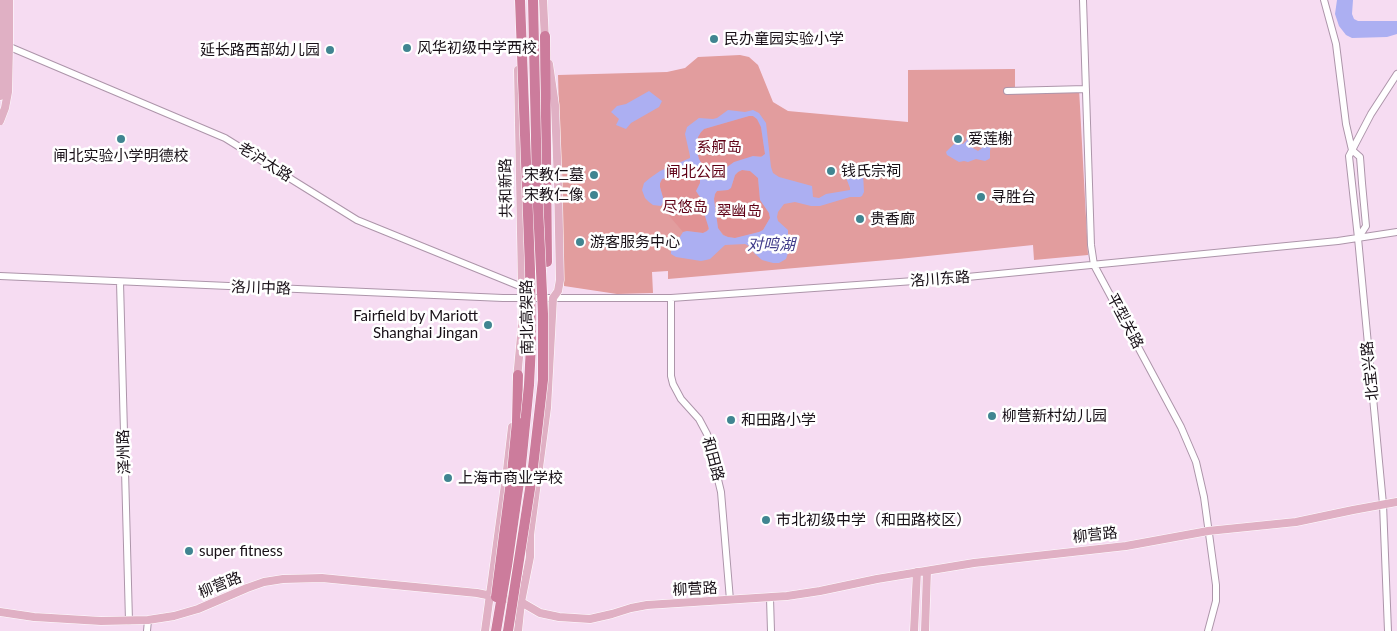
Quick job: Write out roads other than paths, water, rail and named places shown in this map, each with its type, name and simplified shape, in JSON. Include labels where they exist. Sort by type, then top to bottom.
[{"type":"highway","name":"南北高架路","points":[[495,631],[507,566],[520,475],[531,345],[530,269],[518,0]]},
{"type":"highway","name":"南北高架路","points":[[508,631],[532,476],[543,380],[543,314],[532,0]]},
{"type":"highway","points":[[543,314],[548,262],[545,36]]},
{"type":"highway","points":[[495,631],[497,587],[512,473],[518,375]]},
{"type":"main road","points":[[0,121],[8,92],[4,0]]},
{"type":"main road","points":[[0,96],[7,46],[9,0]]},
{"type":"main road","name":"共和新路","points":[[486,631],[494,596],[520,430],[522,404],[518,375],[522,325],[522,287],[518,0]]},
{"type":"main road","points":[[512,631],[519,602],[530,535],[547,408],[553,298],[558,291],[560,280],[555,105],[545,36],[543,0]]},
{"type":"main road","points":[[545,36],[539,99],[547,292],[553,298]]},
{"type":"main road","name":"柳营路","points":[[0,612],[34,617],[148,620],[198,609],[264,582],[283,578],[322,578],[494,596],[519,602],[540,612],[559,617],[590,619],[646,605],[770,598],[805,594],[917,572],[976,563],[1126,546],[1208,531],[1296,522],[1397,502]]},
{"type":"main road","points":[[925,631],[927,571]]},
{"type":"main road","points":[[914,631],[917,572]]},
{"type":"main road","name":"共和新路","points":[[494,596],[495,631]]},
{"type":"main road","points":[[518,631],[519,602]]},
{"type":"street","name":"平型关路","points":[[1083,0],[1091,245],[1094,265],[1181,426],[1196,462],[1204,497],[1216,586],[1216,601],[1208,631]]},
{"type":"street","name":"北宝兴路","points":[[1324,0],[1336,44],[1346,124],[1352,150],[1360,157],[1366,226],[1358,238]]},
{"type":"street","name":"老沪太路","points":[[7,46],[226,138],[357,220],[522,287]]},
{"type":"street","points":[[1352,150],[1371,114],[1397,74]]},
{"type":"street","points":[[1007,91],[1086,89]]},
{"type":"street","name":"北宝兴路","points":[[1352,150],[1349,156],[1383,504],[1388,631]]},
{"type":"street","name":"洛川东路","points":[[522,298],[671,298],[957,278],[1358,238],[1397,232]]},
{"type":"street","name":"洛川中路","points":[[0,276],[388,294],[522,298]]},
{"type":"street","name":"泽州路","points":[[120,282],[129,621]]},
{"type":"street","name":"和田路","points":[[671,298],[671,376],[675,391],[699,419],[709,442],[721,492],[730,600]]},
{"type":"street","points":[[770,598],[771,631]]},
{"type":"street","points":[[147,631],[148,620]]},
{"type":"water","points":[[1337,0],[1353,0],[1352,14],[1354,19],[1358,21],[1397,21],[1397,34],[1387,37],[1352,38],[1346,35],[1339,26],[1335,14]]},
{"type":"water","points":[[649,91],[662,101],[659,107],[631,123],[626,129],[616,125],[619,119],[611,112],[617,106],[626,104]]},
{"type":"water","name":"对鸣湖","points":[[728,110],[745,112],[753,110],[759,113],[766,123],[773,173],[779,177],[812,186],[813,197],[819,198],[826,194],[850,190],[845,175],[848,169],[852,167],[860,168],[863,173],[864,192],[862,196],[850,197],[820,206],[795,202],[784,204],[777,217],[778,221],[788,230],[788,253],[786,259],[779,263],[762,260],[754,253],[751,247],[745,244],[725,245],[710,259],[701,261],[676,257],[671,254],[671,251],[683,232],[703,233],[709,229],[704,203],[696,191],[700,183],[700,177],[691,172],[662,179],[660,187],[664,201],[661,206],[653,205],[645,198],[642,190],[644,183],[660,171],[690,158],[685,134],[687,127],[699,118],[717,118]],"holes":[[[749,116],[757,119],[761,127],[765,154],[761,157],[753,156],[734,162],[727,167],[724,175],[714,176],[703,166],[699,159],[697,152],[698,137],[704,129]],[[742,170],[750,171],[758,178],[760,200],[769,213],[770,218],[763,230],[759,232],[735,238],[728,237],[723,235],[718,228],[715,194],[717,191],[731,188],[735,175]]]},
{"type":"water","points":[[989,132],[994,134],[998,142],[996,145],[991,146],[989,159],[985,161],[976,159],[968,162],[959,162],[947,155],[946,152],[954,144],[957,142],[963,144],[968,136],[973,138],[970,144],[971,147],[978,151],[988,140]]},
{"type":"place","name":"民办童园实验小学","points":[[714,39]]},
{"type":"place","name":"风华初级中学西校","points":[[407,48]]},
{"type":"place","name":"延长路西部幼儿园","points":[[330,50]]},
{"type":"place","name":"闸北实验小学明德校","points":[[121,139]]},
{"type":"place","name":"爱莲榭","points":[[958,139]]},
{"type":"place","name":"钱氏宗祠","points":[[831,171]]},
{"type":"place","name":"宋教仁墓","points":[[594,175]]},
{"type":"place","name":"宋教仁像","points":[[594,195]]},
{"type":"place","name":"寻胜台","points":[[981,197]]},
{"type":"place","name":"贵香廊","points":[[860,219]]},
{"type":"place","name":"游客服务中心","points":[[580,242]]},
{"type":"place","name":"Fairfield by Mariott Shanghai Jingan","points":[[488,325]]},
{"type":"place","name":"柳营新村幼儿园","points":[[992,416]]},
{"type":"place","name":"和田路小学","points":[[731,420]]},
{"type":"place","name":"上海市商业学校","points":[[448,478]]},
{"type":"place","name":"市北初级中学（和田路校区）","points":[[766,520]]},
{"type":"place","name":"super fitness","points":[[189,551]]},
{"type":"park label","name":"系舸岛","points":[[719,147]]},
{"type":"park label","name":"闸北公园","points":[[696,172]]},
{"type":"park label","name":"尽悠岛","points":[[685,207]]},
{"type":"park label","name":"翠幽岛","points":[[739,211]]}]
